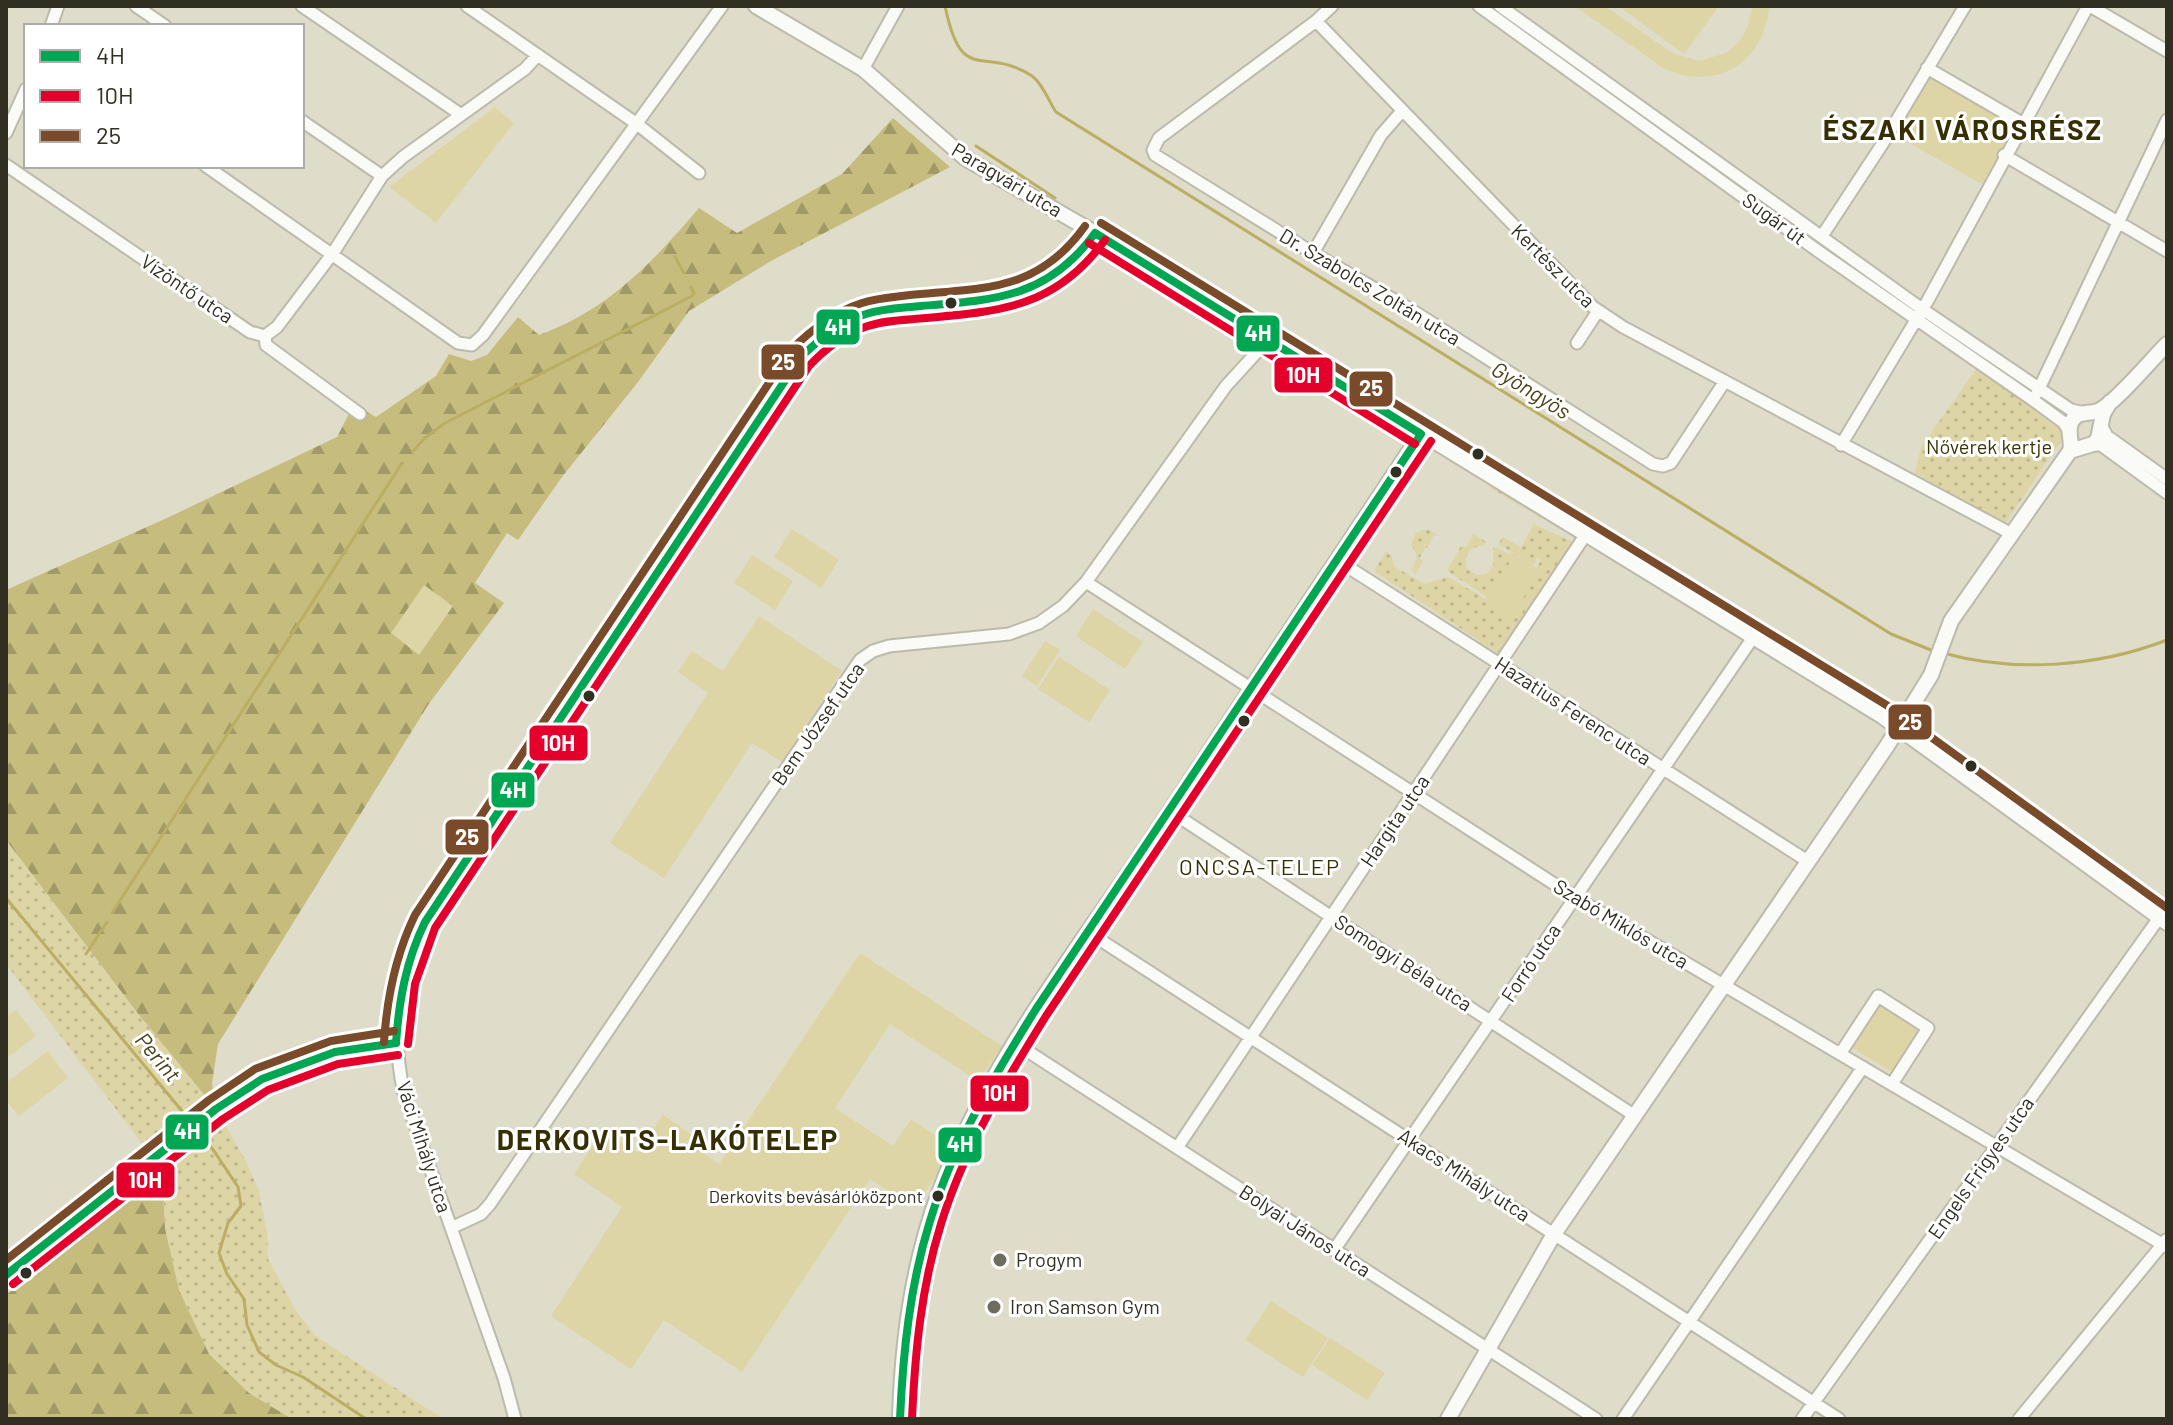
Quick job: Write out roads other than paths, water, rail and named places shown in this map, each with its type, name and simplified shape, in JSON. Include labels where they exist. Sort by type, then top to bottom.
[{"type":"street","points":[[136,6],[162,24]]},
{"type":"street","points":[[302,6],[460,114]]},
{"type":"street","points":[[467,6],[637,124],[699,173]]},
{"type":"street","points":[[209,168],[458,343],[472,345],[483,335],[722,6]]},
{"type":"street","name":"Paragvári utca","points":[[756,6],[774,11],[863,69],[965,158],[1095,233],[1898,727],[2163,920]]},
{"type":"street","points":[[863,69],[898,6]]},
{"type":"street","points":[[1316,21],[1332,6]]},
{"type":"street","name":"Sugár út","points":[[1479,6],[2063,422],[2070,440]]},
{"type":"street","name":"Sugár út","points":[[1500,6],[1922,309],[2071,410],[2086,413]]},
{"type":"street","points":[[1822,236],[1883,143],[1965,6]]},
{"type":"street","points":[[1841,445],[1916,320],[2004,155],[2089,6],[2167,51]]},
{"type":"street","name":"Kertész utca","points":[[1316,21],[1580,296],[1598,311],[1841,445],[2012,534]]},
{"type":"street","name":"Dr. Szabolcs Zoltán utca","points":[[1316,21],[1159,138],[1153,150],[1160,159],[1410,309],[1653,464],[1663,466],[1671,463],[1725,381]]},
{"type":"street","points":[[265,336],[277,327],[333,253],[382,176],[460,114],[525,69],[538,55]]},
{"type":"street","points":[[1927,68],[2022,123]]},
{"type":"street","points":[[6,133],[24,93]]},
{"type":"street","points":[[1313,253],[1381,135],[1402,111]]},
{"type":"street","points":[[2033,400],[2167,120]]},
{"type":"street","points":[[304,122],[382,176]]},
{"type":"street","points":[[2004,155],[2167,251]]},
{"type":"street","name":"Vízöntő utca","points":[[6,165],[250,332],[265,336],[266,345],[360,414]]},
{"type":"street","name":"Váci Mihály utca","points":[[515,1419],[504,1378],[404,1094],[396,1043],[398,1008],[406,964],[430,914],[800,358],[826,334],[865,314],[981,300],[1040,285],[1072,263],[1085,250],[1095,233]]},
{"type":"street","points":[[1577,343],[1598,311]]},
{"type":"street","name":"Bem József utca","points":[[451,1228],[481,1214],[490,1204],[860,660],[873,651],[889,646],[991,638],[1026,629],[1051,615],[1086,582],[1226,386],[1268,340]]},
{"type":"street","points":[[1448,1419],[1554,1234],[1809,862],[1931,675],[1951,621],[2012,534],[2070,440],[2073,418],[2100,410],[2167,344]]},
{"type":"street","points":[[2087,445],[2100,436],[2110,402]]},
{"type":"street","points":[[2086,413],[2095,416],[2107,436],[2167,479]]},
{"type":"street","points":[[900,1419],[907,1323],[914,1284],[930,1219],[965,1132],[1015,1043],[1421,434]]},
{"type":"street","points":[[2070,440],[2101,445],[2167,493]]},
{"type":"street","name":"Hargita utca","points":[[1177,1148],[1586,534]]},
{"type":"street","name":"Hazatius Ferenc utca","points":[[1337,560],[1809,862]]},
{"type":"street","name":"Szabó Miklós utca","points":[[1086,582],[1576,898],[2165,1244]]},
{"type":"street","name":"Forró utca","points":[[1334,1250],[1754,636]]},
{"type":"street","name":"Somogyi Béla utca","points":[[1170,811],[1635,1116]]},
{"type":"street","name":"Engels Frigyes utca","points":[[1802,1419],[2163,920]]},
{"type":"street","name":"Akacs Mihály utca","points":[[1088,932],[1839,1419]]},
{"type":"street","points":[[1840,1054],[1878,996],[1928,1028],[1892,1084]]},
{"type":"street","points":[[6,1275],[239,1093],[283,1069],[335,1052],[396,1043]]},
{"type":"street","name":"Bolyai János utca","points":[[1015,1043],[1596,1419]]},
{"type":"street","points":[[1623,1419],[1863,1067]]},
{"type":"street","points":[[2019,1419],[2165,1244]]},
{"type":"waterway","name":"Gyöngyös","points":[[945,6],[959,47],[967,56],[1015,67],[1032,76],[1056,112],[1891,634],[1936,652]]},
{"type":"waterway","points":[[976,146],[1055,198]]},
{"type":"waterway","points":[[675,257],[684,273]]},
{"type":"waterway","points":[[413,451],[445,423],[692,296],[691,287]]},
{"type":"waterway","points":[[112,913],[402,463]]},
{"type":"waterway","name":"Gyöngyös","points":[[1943,653],[1999,663],[2056,664],[2113,656],[2167,640]]},
{"type":"waterway","name":"Perint","points":[[6,898],[191,1122]]},
{"type":"waterway","points":[[86,954],[107,922]]},
{"type":"waterway","name":"Perint","points":[[196,1128],[238,1187],[241,1206],[228,1223],[219,1253],[227,1274],[244,1299],[247,1325],[259,1352],[366,1419]]},
{"type":"place","name":"Derkovits bevásárlóközpont","points":[[938,1196]]},
{"type":"place","name":"Progym","points":[[1000,1260]]},
{"type":"place","name":"Iron Samson Gym","points":[[994,1307]]},
{"type":"district","name":"ÉSZAKI VÁROSRÉSZ","points":[[1963,130]]},
{"type":"district","name":"ONCSA-TELEP","points":[[1260,867]]},
{"type":"district","name":"DERKOVITS-LAKÓTELEP","points":[[668,1140]]},
{"type":"park label","name":"Nővérek kertje","points":[[1989,447]]}]
